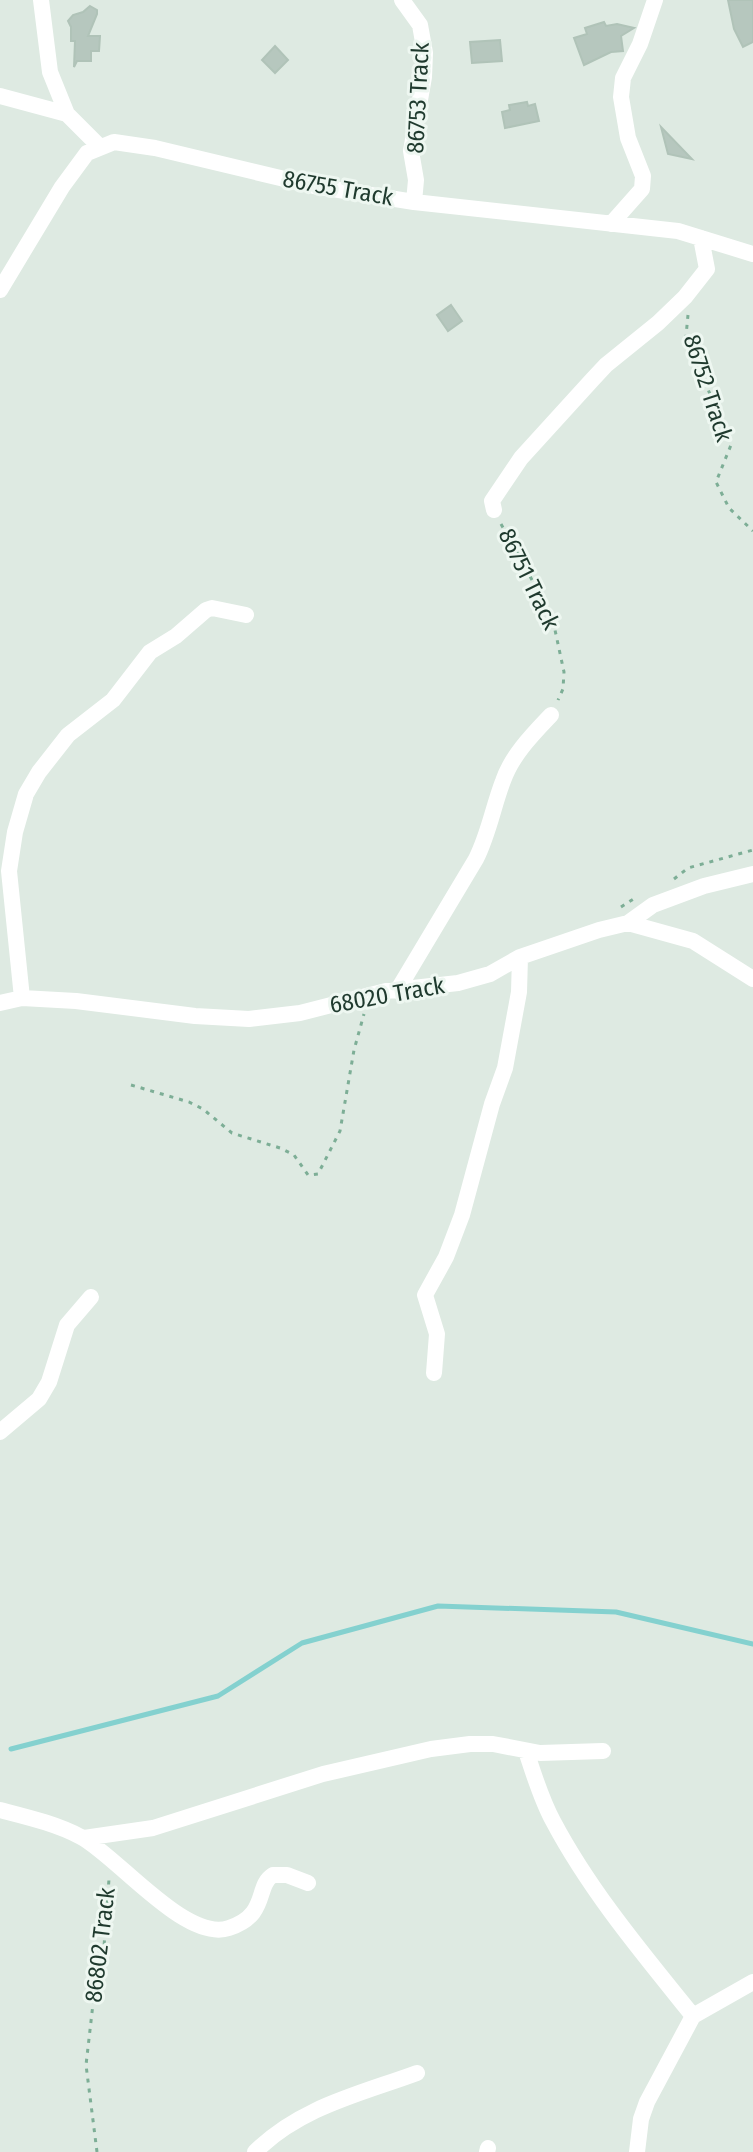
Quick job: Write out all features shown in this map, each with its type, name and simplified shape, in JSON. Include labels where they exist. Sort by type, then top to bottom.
[{"type":"street","points":[[0,290],[62,187],[87,153],[99,146],[67,114],[50,72],[41,0]]},
{"type":"street","name":"86753 Track","points":[[402,0],[420,25],[425,53],[424,77],[411,151],[416,180],[414,202]]},
{"type":"street","points":[[611,224],[642,189],[643,176],[628,138],[621,97],[623,78],[640,44],[655,0]]},
{"type":"street","points":[[0,96],[67,114]]},
{"type":"street","name":"86755 Track","points":[[99,146],[114,142],[155,148],[314,186],[414,202],[678,231],[753,254]]},
{"type":"street","points":[[685,297],[707,269],[701,238]]},
{"type":"street","name":"86751 Track","points":[[494,510],[492,501],[521,458],[606,365],[685,297]]},
{"type":"street","points":[[22,998],[9,871],[15,832],[26,794],[68,735],[113,700],[150,652],[212,608],[246,615]]},
{"type":"street","points":[[397,991],[482,848],[503,779],[512,761],[551,715]]},
{"type":"street","points":[[628,923],[665,900],[753,874]]},
{"type":"street","points":[[628,923],[693,941],[753,979]]},
{"type":"street","name":"68020 Track","points":[[0,1003],[22,998],[76,1001],[195,1016],[249,1019],[300,1013],[369,995],[458,983],[490,974],[520,957],[628,923]]},
{"type":"street","points":[[434,1373],[437,1334],[425,1295],[446,1257],[462,1215],[505,1068],[519,992],[520,957]]},
{"type":"street","points":[[0,1432],[39,1399],[49,1382],[67,1325],[91,1297]]},
{"type":"street","points":[[84,1838],[153,1828],[281,1786],[431,1749],[493,1744],[526,1751],[603,1751]]},
{"type":"street","points":[[526,1751],[551,1818],[565,1843],[624,1928],[693,2016]]},
{"type":"street","name":"86802 Track","points":[[0,1810],[84,1838],[110,1861]]},
{"type":"street","points":[[110,1861],[173,1910],[209,1930],[229,1928],[247,1919],[260,1903],[264,1885],[273,1875],[287,1875],[308,1883]]},
{"type":"street","points":[[637,2152],[641,2119],[647,2102],[693,2016],[753,1982]]},
{"type":"street","points":[[255,2152],[269,2138],[302,2116],[417,2073]]},
{"type":"path","name":"86752 Track","points":[[685,297],[688,318],[686,336],[731,445],[716,482],[729,508],[753,531]]},
{"type":"path","name":"86751 Track","points":[[494,510],[552,616],[557,632],[564,672],[563,689],[551,715]]},
{"type":"path","points":[[131,1085],[189,1102],[203,1109],[232,1133],[280,1148],[294,1155],[308,1175],[318,1174],[340,1131],[354,1050],[369,995]]},
{"type":"path","name":"86802 Track","points":[[97,2152],[86,2065],[94,1995],[103,1960],[110,1861]]},
{"type":"building","points":[[728,0],[753,0],[753,42],[743,47],[734,29]]},
{"type":"building","points":[[90,6],[97,10],[97,14],[88,36],[100,36],[99,51],[91,51],[91,61],[77,61],[74,67],[75,41],[71,41],[68,21]]},
{"type":"building","points":[[604,22],[606,26],[617,24],[634,28],[621,36],[623,51],[611,52],[584,65],[574,38],[587,34],[585,28]]},
{"type":"building","points":[[500,40],[502,61],[472,63],[470,42]]},
{"type":"building","points":[[275,46],[288,60],[275,73],[262,60]]},
{"type":"building","points":[[527,102],[528,106],[535,104],[539,121],[505,128],[502,112],[510,110],[509,105]]},
{"type":"building","points":[[661,127],[692,159],[668,154]]},
{"type":"building","points":[[451,305],[462,321],[448,331],[437,315]]},
{"type":"waterway","points":[[11,1749],[218,1696],[302,1643],[438,1606],[616,1612],[753,1644]]}]
